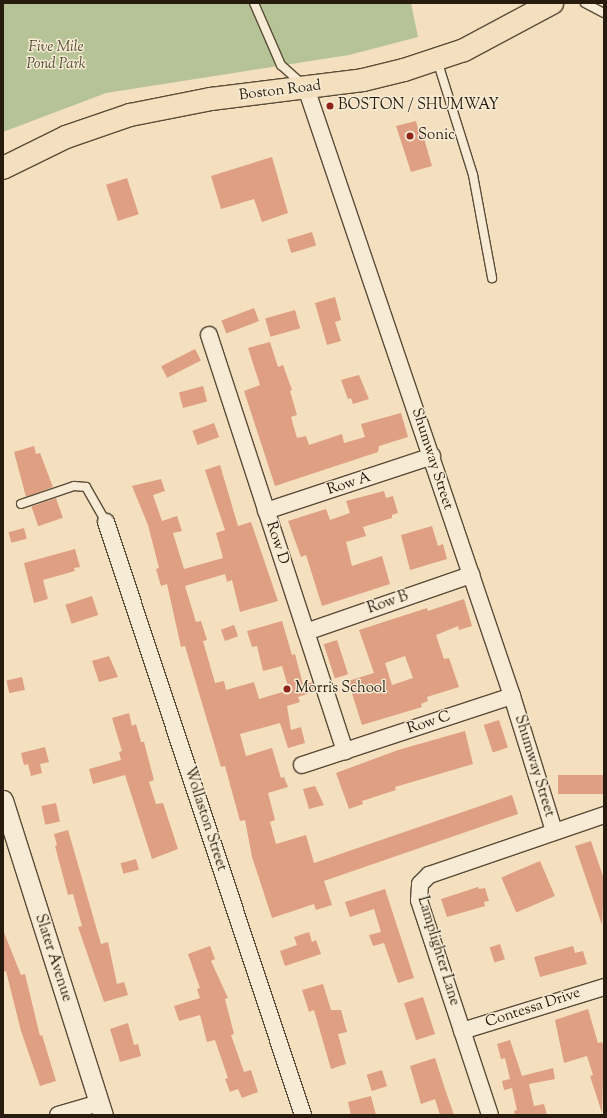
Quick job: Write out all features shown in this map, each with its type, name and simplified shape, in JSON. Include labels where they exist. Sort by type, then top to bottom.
[{"type":"main road","name":"Boston Road","points":[[3,168],[60,140],[130,115],[211,99],[362,80],[437,60],[464,50],[552,3]]},
{"type":"street","name":"Shumway Street","points":[[306,88],[432,456],[512,696],[554,831]]},
{"type":"street","name":"Row D","points":[[209,335],[345,750]]},
{"type":"street","name":"Row A","points":[[266,511],[432,456]]},
{"type":"street","name":"Wollaston Street","points":[[106,522],[303,1115]]},
{"type":"street","name":"Row B","points":[[306,632],[471,575]]},
{"type":"street","name":"Row C","points":[[302,765],[512,696]]},
{"type":"street","name":"Slater Avenue","points":[[3,800],[101,1109]]},
{"type":"street","name":"Lamplighter Lane","points":[[490,1115],[419,900],[420,884],[429,875],[604,815]]},
{"type":"street","name":"Contessa Drive","points":[[462,1031],[604,987]]},
{"type":"street","points":[[58,1115],[101,1109]]},
{"type":"lane","points":[[254,3],[281,65],[306,88]]},
{"type":"lane","points":[[585,3],[604,13]]},
{"type":"lane","points":[[437,60],[473,175],[492,278]]},
{"type":"lane","points":[[21,504],[74,486],[86,487],[106,522]]},
{"type":"green space","name":"Five Mile Pond Park","points":[[3,3],[411,3],[418,37],[349,55],[106,93],[3,132]]},
{"type":"building","points":[[416,121],[420,136],[423,135],[432,166],[411,172],[396,126]]},
{"type":"building","points":[[272,157],[288,213],[262,222],[254,199],[221,209],[211,176]]},
{"type":"building","points":[[127,178],[139,214],[118,221],[106,185]]},
{"type":"building","points":[[312,232],[316,245],[291,253],[287,240]]},
{"type":"building","points":[[335,297],[341,320],[335,322],[341,341],[327,345],[315,303]]},
{"type":"building","points":[[254,308],[259,321],[226,334],[221,321]]},
{"type":"building","points":[[295,310],[300,328],[270,337],[265,319]]},
{"type":"building","points":[[270,342],[278,367],[283,365],[292,390],[290,391],[297,415],[291,417],[297,438],[306,436],[309,445],[342,434],[344,443],[365,437],[361,424],[401,413],[408,437],[379,446],[378,452],[275,486],[244,391],[260,385],[248,348]]},
{"type":"building","points":[[195,349],[201,361],[167,378],[161,366]]},
{"type":"building","points":[[359,375],[369,399],[353,404],[351,398],[348,399],[341,380]]},
{"type":"building","points":[[203,386],[207,401],[183,408],[179,392]]},
{"type":"building","points":[[214,423],[219,437],[198,445],[192,431]]},
{"type":"building","points":[[34,446],[36,454],[40,453],[53,487],[26,497],[14,452]]},
{"type":"building","points":[[220,465],[238,526],[251,522],[278,601],[240,612],[232,580],[227,582],[225,574],[185,586],[196,622],[201,621],[207,640],[203,641],[215,683],[224,681],[226,690],[254,682],[259,699],[289,690],[282,666],[263,671],[257,646],[252,647],[247,631],[282,621],[292,655],[295,654],[303,685],[313,682],[316,691],[298,697],[300,702],[287,706],[291,730],[301,727],[305,743],[288,748],[280,723],[240,734],[246,756],[272,748],[281,778],[284,777],[288,787],[268,793],[275,820],[270,822],[276,844],[306,835],[314,863],[512,795],[518,814],[324,881],[332,905],[316,910],[314,904],[272,918],[252,857],[245,820],[240,821],[225,766],[221,767],[185,646],[181,647],[167,584],[161,586],[156,569],[159,568],[148,525],[132,486],[161,479],[165,491],[153,495],[162,521],[177,516],[182,531],[173,533],[184,569],[223,558],[216,533],[225,530],[205,470]]},
{"type":"building","points":[[384,491],[386,498],[393,496],[398,513],[392,515],[392,518],[363,527],[366,536],[346,542],[352,566],[382,556],[390,584],[322,606],[306,555],[301,557],[288,521],[326,509],[330,520],[350,513],[346,501]]},
{"type":"building","points":[[56,498],[63,518],[38,526],[31,506]]},
{"type":"building","points":[[432,526],[438,546],[443,544],[447,559],[410,570],[401,535]]},
{"type":"building","points":[[24,528],[27,539],[11,543],[9,532]]},
{"type":"building","points":[[75,549],[80,567],[74,568],[75,571],[43,580],[48,599],[34,603],[24,563]]},
{"type":"building","points":[[92,596],[98,615],[72,624],[65,605]]},
{"type":"building","points":[[464,599],[472,626],[459,630],[458,626],[436,635],[444,659],[449,658],[459,687],[427,697],[428,701],[421,704],[422,707],[362,725],[348,681],[374,673],[359,630],[427,608],[428,611]],"holes":[[[405,656],[413,678],[392,685],[385,663]]]},
{"type":"building","points":[[234,625],[238,636],[225,641],[221,630]]},
{"type":"building","points":[[337,640],[348,674],[335,679],[324,644]]},
{"type":"building","points":[[109,656],[118,677],[99,682],[92,661]]},
{"type":"building","points":[[22,677],[25,690],[9,693],[6,681]]},
{"type":"building","points":[[129,713],[132,726],[136,724],[141,742],[144,742],[154,780],[149,782],[156,804],[163,803],[178,849],[152,859],[125,775],[93,784],[89,769],[121,760],[119,752],[122,751],[112,718]]},
{"type":"building","points":[[499,720],[508,748],[493,753],[484,725]]},
{"type":"building","points":[[465,731],[473,764],[395,787],[396,790],[362,801],[363,804],[349,809],[336,773],[398,750]]},
{"type":"building","points":[[45,747],[49,762],[40,764],[42,773],[31,776],[28,764],[24,765],[21,753]]},
{"type":"building","points":[[558,775],[604,775],[604,794],[558,794]]},
{"type":"building","points":[[315,786],[324,805],[309,809],[303,789]]},
{"type":"building","points":[[56,803],[60,822],[45,825],[41,806]]},
{"type":"building","points":[[68,830],[101,944],[108,942],[117,984],[124,982],[128,995],[104,1002],[78,927],[82,926],[73,894],[68,895],[55,846],[57,845],[54,834]]},
{"type":"building","points":[[591,841],[604,879],[602,925],[575,846]]},
{"type":"building","points":[[136,859],[139,870],[123,874],[121,863]]},
{"type":"building","points":[[540,861],[555,896],[516,912],[501,877]]},
{"type":"building","points":[[478,887],[479,889],[485,888],[489,901],[484,902],[485,906],[447,917],[441,899]]},
{"type":"building","points":[[385,889],[414,978],[398,983],[384,943],[373,946],[369,935],[381,932],[374,909],[350,917],[345,902]]},
{"type":"building","points":[[3,930],[21,975],[25,974],[40,1036],[42,1035],[56,1081],[40,1086],[21,1031],[6,971],[3,972]]},
{"type":"building","points":[[309,932],[312,942],[316,940],[321,954],[285,966],[280,951],[297,945],[294,937]]},
{"type":"building","points":[[500,944],[505,959],[494,963],[490,947]]},
{"type":"building","points":[[210,946],[215,959],[211,961],[228,998],[225,999],[234,1034],[231,1035],[244,1072],[251,1070],[258,1092],[242,1098],[238,1089],[230,1092],[225,1079],[228,1078],[215,1040],[207,1042],[200,1015],[179,1021],[174,1006],[200,998],[197,989],[200,988],[188,954]]},
{"type":"building","points":[[573,946],[575,953],[583,951],[587,964],[540,977],[534,957]]},
{"type":"building","points":[[323,984],[331,1010],[341,1010],[347,1032],[338,1034],[346,1064],[331,1069],[314,1010],[309,1012],[302,990]]},
{"type":"building","points":[[423,997],[435,1034],[416,1040],[404,1003]]},
{"type":"building","points":[[588,1009],[598,1043],[602,1042],[604,1048],[602,1113],[590,1076],[593,1075],[587,1056],[564,1063],[555,1020]]},
{"type":"building","points":[[128,1023],[134,1045],[138,1044],[141,1056],[120,1062],[110,1029]]},
{"type":"building","points":[[510,1040],[522,1076],[553,1068],[555,1079],[529,1084],[534,1106],[544,1104],[547,1115],[515,1115],[514,1111],[517,1110],[512,1088],[504,1090],[502,1081],[510,1079],[505,1058],[501,1059],[497,1044]]},
{"type":"building","points":[[435,1058],[454,1115],[440,1115],[435,1099],[421,1104],[410,1066]]},
{"type":"building","points":[[382,1070],[387,1086],[372,1091],[367,1075]]},
{"type":"building","points":[[371,1096],[376,1115],[351,1115],[348,1102]]},
{"type":"place","name":"BOSTON / SHUMWAY","points":[[330,106]]},
{"type":"place","name":"Sonic","points":[[410,136]]},
{"type":"place","name":"Morris School","points":[[287,689]]}]
